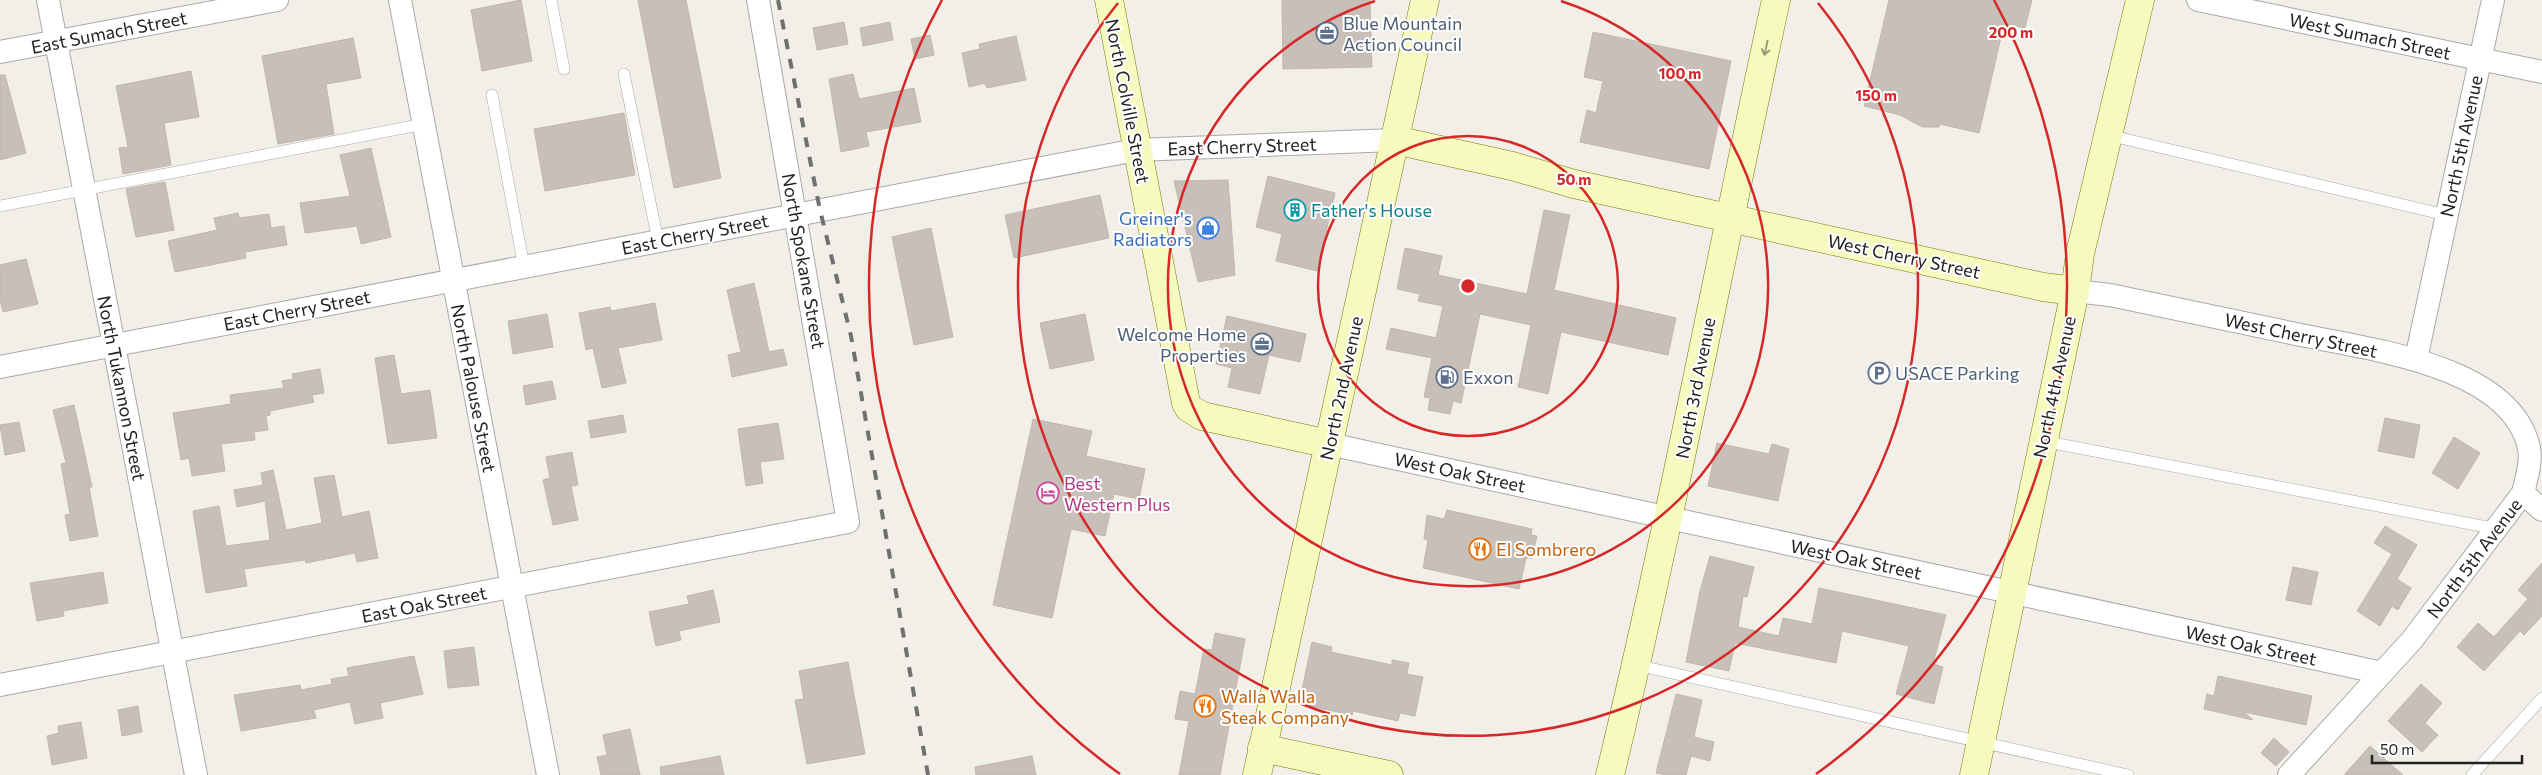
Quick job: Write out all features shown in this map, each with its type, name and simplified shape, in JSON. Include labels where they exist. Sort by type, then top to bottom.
[{"type":"street","name":"North Tukannon Street","points":[[48,0],[196,775]]},
{"type":"street","name":"East Sumach Street","points":[[0,52],[277,0]]},
{"type":"street","name":"North Palouse Street","points":[[400,0],[548,775]]},
{"type":"street","name":"North Spokane Street","points":[[758,0],[848,522]]},
{"type":"street","name":"North Colville Street","points":[[1109,0],[1184,397],[1189,408],[1202,416],[1329,444]]},
{"type":"street","name":"North 2nd Avenue","points":[[1256,775],[1425,0]]},
{"type":"street","name":"North 3rd Avenue","points":[[1610,775],[1669,518],[1776,0]]},
{"type":"street","name":"North 4th Avenue","points":[[1974,775],[2042,440],[2075,290],[2080,254],[2140,0]]},
{"type":"street","name":"West Sumach Street","points":[[2198,0],[2542,72]]},
{"type":"street","name":"North 5th Avenue","points":[[2289,775],[2412,640],[2498,529],[2522,493],[2529,470],[2529,449],[2522,430],[2510,413],[2491,395],[2465,377],[2416,359],[2493,0]]},
{"type":"street","name":"East Cherry Street","points":[[0,367],[1136,150],[1395,140]]},
{"type":"street","name":"West Cherry Street","points":[[1395,140],[1512,166],[1574,184],[2043,287],[2110,295],[2416,359]]},
{"type":"street","name":"West Oak Street","points":[[1329,444],[2382,673]]},
{"type":"street","points":[[2522,493],[2542,510]]},
{"type":"street","name":"East Oak Street","points":[[0,685],[848,522]]},
{"type":"street","points":[[1262,748],[1389,775]]},
{"type":"lane","points":[[551,0],[564,69]]},
{"type":"lane","points":[[624,74],[658,241]]},
{"type":"lane","points":[[492,95],[524,267]]},
{"type":"lane","points":[[0,206],[424,124]]},
{"type":"lane","points":[[2108,135],[2446,215]]},
{"type":"lane","points":[[2042,440],[2498,529]]},
{"type":"lane","points":[[1636,665],[2128,775]]},
{"type":"lane","points":[[2472,775],[2542,698]]},
{"type":"building","points":[[521,0],[532,61],[482,71],[471,10]]},
{"type":"building","points":[[638,0],[686,0],[721,178],[674,188]]},
{"type":"building","name":"Blue Mountain Action Council","points":[[1282,0],[1370,0],[1372,67],[1283,69]]},
{"type":"building","points":[[1889,0],[2032,0],[2025,28],[2004,24],[1979,133],[1940,124],[1939,127],[1922,127],[1900,115],[1864,106]]},
{"type":"building","points":[[844,22],[848,44],[817,50],[813,28]]},
{"type":"building","points":[[890,22],[893,40],[863,46],[860,28]]},
{"type":"building","points":[[1593,32],[1731,61],[1709,169],[1580,142],[1587,110],[1596,113],[1603,81],[1584,77]]},
{"type":"building","points":[[930,35],[934,55],[915,59],[911,39]]},
{"type":"building","points":[[1016,36],[1026,80],[987,88],[985,83],[969,87],[962,53],[980,49],[979,44]]},
{"type":"building","points":[[353,38],[361,78],[326,84],[334,134],[278,144],[262,56]]},
{"type":"building","points":[[191,71],[199,117],[164,123],[171,165],[123,174],[119,148],[128,147],[116,86]]},
{"type":"building","points":[[853,74],[859,99],[914,88],[921,122],[866,132],[869,146],[841,152],[829,79]]},
{"type":"building","points":[[0,75],[5,75],[26,153],[0,160]]},
{"type":"building","points":[[624,113],[635,175],[545,191],[534,129]]},
{"type":"building","points":[[371,148],[391,237],[361,244],[357,226],[305,233],[300,203],[350,196],[340,155]]},
{"type":"building","name":"Father's House","points":[[1268,176],[1335,193],[1317,271],[1276,261],[1282,234],[1256,227]]},
{"type":"building","name":"Greiner's Radiators","points":[[1228,180],[1235,275],[1198,282],[1174,181]]},
{"type":"building","points":[[165,182],[174,230],[136,237],[126,189]]},
{"type":"building","points":[[1100,195],[1109,238],[1014,258],[1005,215]]},
{"type":"building","points":[[1544,210],[1570,215],[1554,290],[1676,318],[1668,355],[1561,332],[1548,394],[1518,387],[1531,325],[1480,314],[1461,403],[1453,401],[1450,414],[1428,410],[1430,398],[1424,397],[1432,358],[1386,349],[1391,328],[1436,338],[1443,306],[1418,301],[1420,294],[1397,289],[1405,248],[1442,256],[1438,275],[1527,294]]},
{"type":"building","points":[[238,213],[239,218],[269,214],[271,228],[284,226],[287,245],[245,252],[246,258],[175,272],[168,241],[217,230],[214,218]]},
{"type":"building","points":[[931,228],[953,337],[914,345],[892,237]]},
{"type":"building","points":[[26,259],[38,304],[3,312],[0,299],[0,265]]},
{"type":"building","points":[[754,283],[769,352],[783,349],[787,365],[732,377],[728,355],[741,352],[727,290]]},
{"type":"building","points":[[655,303],[662,340],[618,348],[626,383],[602,388],[593,348],[586,350],[579,313],[610,307],[611,311]]},
{"type":"building","points":[[547,314],[553,347],[513,354],[508,321]]},
{"type":"building","points":[[1085,314],[1094,360],[1050,369],[1040,323]]},
{"type":"building","name":"Welcome Home Properties","points":[[1227,316],[1306,334],[1300,362],[1269,355],[1260,394],[1228,387],[1232,368],[1216,364]]},
{"type":"building","points":[[394,355],[401,394],[430,390],[437,438],[388,444],[375,358]]},
{"type":"building","points":[[320,369],[324,393],[312,395],[314,402],[270,411],[270,415],[266,416],[268,430],[254,432],[255,440],[221,444],[225,471],[192,476],[189,458],[181,460],[173,413],[231,404],[230,395],[284,388],[282,381],[293,379],[292,374]]},
{"type":"building","points":[[552,381],[556,399],[526,405],[523,386]]},
{"type":"building","points":[[74,405],[92,487],[89,487],[98,536],[70,541],[65,515],[70,514],[61,464],[66,463],[53,410]]},
{"type":"building","points":[[623,415],[626,432],[591,438],[588,421]]},
{"type":"building","points":[[2385,418],[2420,425],[2414,458],[2378,451]]},
{"type":"building","name":"Best Western Plus","points":[[1033,419],[1092,431],[1086,456],[1145,469],[1139,499],[1114,494],[1105,536],[1071,529],[1052,618],[993,605]]},
{"type":"building","points":[[19,422],[25,451],[5,455],[0,425]]},
{"type":"building","points":[[778,423],[784,459],[760,462],[763,483],[746,486],[738,429]]},
{"type":"building","points":[[2454,437],[2480,453],[2458,489],[2432,473]]},
{"type":"building","points":[[1717,443],[1769,454],[1772,444],[1789,449],[1778,501],[1708,486]]},
{"type":"building","points":[[572,452],[578,485],[571,486],[578,520],[553,525],[543,480],[550,478],[546,457]]},
{"type":"building","points":[[273,470],[286,530],[322,523],[314,478],[334,475],[342,517],[369,511],[378,558],[357,562],[355,553],[306,563],[305,560],[244,569],[247,586],[206,593],[193,511],[219,506],[226,546],[270,540],[265,501],[237,507],[234,490],[263,485],[261,473]]},
{"type":"building","name":"El Sombrero","points":[[1447,510],[1532,529],[1531,535],[1537,536],[1532,558],[1526,558],[1519,589],[1423,568],[1428,540],[1424,539],[1427,515],[1444,519]]},
{"type":"building","points":[[2385,526],[2417,545],[2397,579],[2411,588],[2398,610],[2392,606],[2380,626],[2357,611],[2392,554],[2374,543]]},
{"type":"building","points":[[1710,556],[1754,567],[1747,597],[1743,596],[1738,627],[1779,636],[1783,618],[1812,624],[1819,588],[1946,615],[1933,664],[1943,667],[1934,704],[1896,694],[1909,646],[1842,631],[1836,663],[1735,643],[1729,671],[1686,662],[1700,591]]},
{"type":"building","points":[[2542,563],[2542,616],[2524,635],[2520,631],[2484,671],[2457,647],[2478,623],[2494,637],[2528,599],[2518,590]]},
{"type":"building","points":[[2293,567],[2318,572],[2311,605],[2286,600]]},
{"type":"building","points":[[103,572],[108,603],[63,611],[64,616],[37,621],[30,583]]},
{"type":"building","points":[[713,590],[720,622],[679,631],[681,640],[656,646],[649,612],[689,604],[687,596]]},
{"type":"building","name":"Walla Walla Steak Company","points":[[1215,633],[1245,639],[1220,775],[1179,775],[1189,721],[1175,719],[1180,691],[1195,694],[1204,649],[1212,650]]},
{"type":"building","points":[[1312,642],[1332,647],[1331,652],[1392,665],[1392,660],[1409,663],[1407,674],[1423,677],[1415,716],[1400,713],[1398,721],[1353,711],[1352,715],[1299,704]]},
{"type":"building","points":[[474,647],[479,685],[448,688],[444,651]]},
{"type":"building","points":[[414,656],[423,694],[380,703],[383,718],[355,724],[350,702],[314,710],[316,718],[241,731],[234,695],[300,685],[301,690],[332,684],[331,679],[349,676],[347,668]]},
{"type":"building","points":[[848,662],[865,754],[807,764],[795,700],[804,699],[799,671]]},
{"type":"building","points":[[2218,676],[2312,696],[2306,725],[2244,712],[2253,720],[2204,709],[2207,694],[2214,696]]},
{"type":"building","points":[[2421,684],[2442,703],[2425,723],[2438,735],[2422,752],[2388,721]]},
{"type":"building","points":[[1676,694],[1702,700],[1694,737],[1714,742],[1710,761],[1691,756],[1686,775],[1665,775],[1656,773]]},
{"type":"building","points":[[138,706],[142,732],[122,736],[118,710]]},
{"type":"building","points":[[81,722],[87,758],[52,765],[47,736],[59,733],[58,726]]},
{"type":"building","points":[[630,729],[640,775],[601,775],[597,757],[607,755],[603,735]]},
{"type":"building","points":[[2274,738],[2289,752],[2276,766],[2261,753]]},
{"type":"building","points":[[2370,746],[2403,775],[2344,775]]},
{"type":"building","points":[[720,756],[724,775],[661,775],[660,767]]},
{"type":"building","points":[[1032,756],[1036,775],[976,775],[975,767]]},
{"type":"railway","points":[[778,0],[820,210],[851,336],[928,775]]},
{"type":"place","name":"Blue Mountain Action Council","points":[[1327,33]]},
{"type":"place","name":"Father's House","points":[[1295,210]]},
{"type":"place","name":"Greiner's Radiators","points":[[1208,228]]},
{"type":"place","name":"Welcome Home Properties","points":[[1262,344]]},
{"type":"place","name":"USACE Parking","points":[[1879,373]]},
{"type":"place","name":"Exxon","points":[[1447,377]]},
{"type":"place","name":"Best Western Plus","points":[[1048,493]]},
{"type":"place","name":"El Sombrero","points":[[1480,549]]},
{"type":"place","name":"Walla Walla Steak Company","points":[[1205,706]]}]
